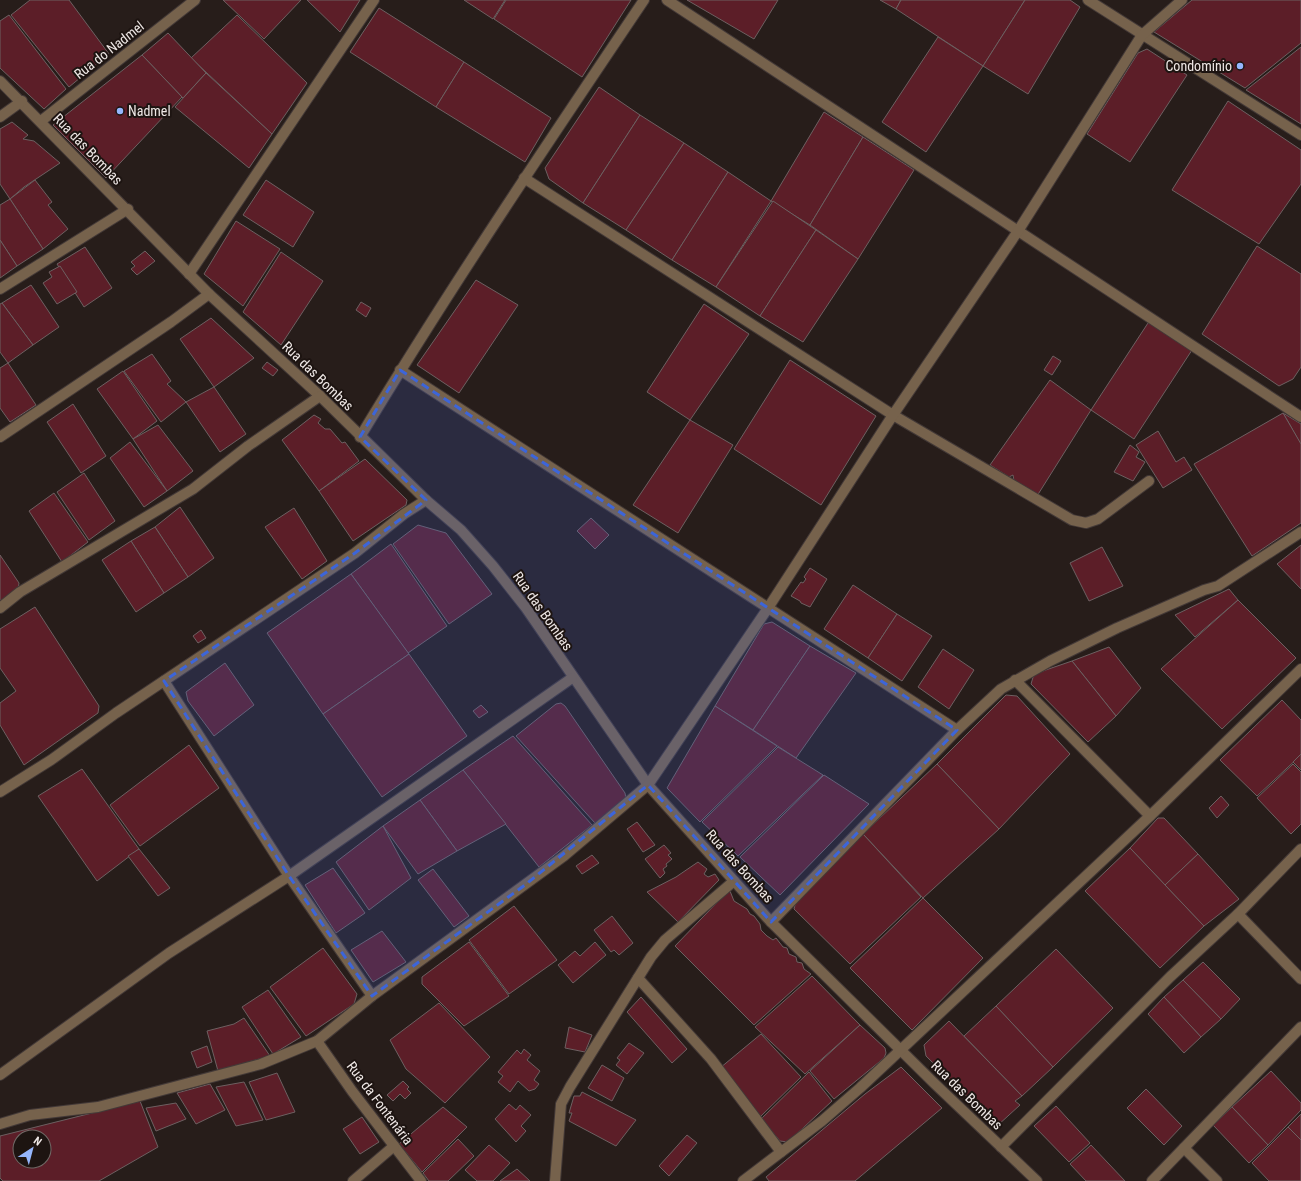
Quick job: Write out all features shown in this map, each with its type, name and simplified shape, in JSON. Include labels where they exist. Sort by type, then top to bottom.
[{"type":"street","name":"Rua do Nadmel","points":[[42,121],[195,0]]},
{"type":"street","points":[[189,274],[374,0]]},
{"type":"street","points":[[360,436],[400,370],[524,178],[644,0]]},
{"type":"street","points":[[667,0],[1301,417]]},
{"type":"street","points":[[1088,0],[1301,135]]},
{"type":"street","points":[[0,1124],[30,1115],[98,1107],[261,1064],[318,1041],[372,996],[553,864],[648,785],[768,608],[893,415],[1018,231],[1142,35],[1182,0]]},
{"type":"street","name":"Rua das Bombas","points":[[0,81],[42,121],[209,294],[320,396],[426,500],[461,530],[493,566],[526,608],[572,678],[648,785],[771,922],[1037,1181]]},
{"type":"street","points":[[0,117],[22,101]]},
{"type":"street","points":[[524,178],[893,415],[1072,520],[1086,523],[1098,519],[1148,481]]},
{"type":"street","points":[[0,289],[128,209]]},
{"type":"street","points":[[0,437],[171,322],[209,294]]},
{"type":"street","points":[[400,370],[957,730]]},
{"type":"street","points":[[0,608],[20,592],[193,489],[248,446],[320,396]]},
{"type":"street","points":[[0,792],[51,760],[164,681],[355,553],[404,514],[426,500]]},
{"type":"street","points":[[771,922],[957,730],[1001,689],[1015,680],[1117,628],[1204,590],[1218,586],[1301,532]]},
{"type":"street","points":[[743,1181],[837,1109],[1150,816],[1301,669]]},
{"type":"street","points":[[0,1075],[169,953],[289,876],[572,678]]},
{"type":"street","points":[[1015,680],[1150,816]]},
{"type":"street","points":[[164,681],[289,876],[372,996]]},
{"type":"street","points":[[1001,1147],[1170,977],[1238,914],[1301,849]]},
{"type":"street","points":[[555,1181],[561,1104],[638,978],[666,940],[734,881]]},
{"type":"street","points":[[1238,914],[1301,979]]},
{"type":"street","points":[[638,978],[710,1059],[781,1152]]},
{"type":"street","points":[[1152,1181],[1301,1027]]},
{"type":"street","name":"Rua da Fontenária","points":[[318,1041],[352,1091],[421,1181]]},
{"type":"street","points":[[353,1181],[394,1146]]},
{"type":"street","points":[[1184,1148],[1217,1181]]},
{"type":"highlighted area","points":[[400,370],[957,730],[771,922],[648,785],[525,885],[372,996],[289,876],[164,681],[355,553],[426,500],[360,437]]},
{"type":"building","points":[[30,0],[69,0],[109,54],[69,87],[11,15]]},
{"type":"building","points":[[223,0],[301,0],[264,39]]},
{"type":"building","points":[[307,0],[360,0],[340,32]]},
{"type":"building","points":[[464,0],[505,0],[493,19]]},
{"type":"building","points":[[506,0],[631,0],[582,77],[494,19]]},
{"type":"building","points":[[687,0],[778,0],[754,39]]},
{"type":"building","points":[[880,0],[901,0],[896,9]]},
{"type":"building","points":[[901,0],[1025,0],[983,66],[896,9]]},
{"type":"building","points":[[1025,0],[1070,0],[1080,7],[1028,94],[983,66]]},
{"type":"building","name":"Condomínio","points":[[1192,0],[1301,0],[1301,43],[1245,88],[1154,32]]},
{"type":"building","points":[[379,8],[464,62],[436,107],[350,52]]},
{"type":"building","points":[[9,15],[66,89],[44,109],[0,68],[0,21]]},
{"type":"building","points":[[237,15],[307,83],[272,134],[191,58]]},
{"type":"building","points":[[168,33],[206,73],[183,98],[142,55]]},
{"type":"building","points":[[938,37],[983,66],[926,152],[882,122]]},
{"type":"building","points":[[1301,47],[1301,124],[1246,90]]},
{"type":"building","points":[[1147,49],[1187,75],[1130,162],[1087,134],[1138,53]]},
{"type":"building","name":"Nadmel","points":[[142,55],[182,97],[106,178],[53,125]]},
{"type":"building","points":[[464,62],[551,118],[525,162],[436,107]]},
{"type":"building","points":[[206,73],[272,134],[249,168],[175,107]]},
{"type":"building","points":[[599,87],[640,115],[583,203],[549,179],[545,168]]},
{"type":"building","points":[[1228,101],[1301,150],[1301,184],[1259,244],[1172,190]]},
{"type":"building","points":[[824,112],[863,137],[810,225],[771,201]]},
{"type":"building","points":[[640,115],[684,143],[626,230],[583,203]]},
{"type":"building","points":[[12,122],[28,135],[23,139],[34,141],[60,163],[24,187],[10,199],[0,184],[0,129]]},
{"type":"building","points":[[863,137],[914,170],[858,259],[810,225]]},
{"type":"building","points":[[684,143],[728,172],[672,260],[626,230]]},
{"type":"building","points":[[728,172],[771,201],[716,287],[672,260]]},
{"type":"building","points":[[35,180],[52,202],[48,205],[68,229],[43,249],[10,199]]},
{"type":"building","points":[[266,180],[314,212],[293,247],[243,215]]},
{"type":"building","points":[[10,199],[43,249],[17,266],[0,240],[0,205]]},
{"type":"building","points":[[773,201],[816,230],[760,316],[716,287]]},
{"type":"building","points":[[236,221],[280,249],[243,306],[204,274]]},
{"type":"building","points":[[816,230],[858,259],[803,342],[760,316]]},
{"type":"building","points":[[0,240],[17,266],[0,278]]},
{"type":"building","points":[[1257,246],[1301,274],[1301,367],[1293,379],[1279,386],[1202,334]]},
{"type":"building","points":[[85,247],[112,288],[84,307],[57,264]]},
{"type":"building","points":[[145,251],[155,261],[137,275],[131,269],[135,266],[131,262]]},
{"type":"building","points":[[281,252],[323,281],[281,345],[243,312]]},
{"type":"building","points":[[60,266],[77,292],[57,304],[43,283],[52,277],[49,272]]},
{"type":"building","points":[[476,280],[518,305],[459,393],[417,365]]},
{"type":"building","points":[[31,285],[59,327],[33,345],[2,303]]},
{"type":"building","points":[[361,302],[371,308],[366,317],[356,310]]},
{"type":"building","points":[[2,303],[33,345],[8,363],[0,352],[0,304]]},
{"type":"building","points":[[704,304],[749,334],[690,420],[647,392]]},
{"type":"building","points":[[211,318],[254,358],[214,387],[180,339]]},
{"type":"building","points":[[1148,323],[1153,323],[1192,350],[1134,439],[1091,410]]},
{"type":"building","points":[[152,354],[171,381],[167,384],[186,402],[161,422],[124,371]]},
{"type":"building","points":[[1053,356],[1061,361],[1052,375],[1044,370]]},
{"type":"building","points":[[790,360],[876,416],[821,505],[734,449]]},
{"type":"building","points":[[267,362],[278,370],[273,376],[262,368]]},
{"type":"building","points":[[8,363],[36,405],[10,422],[0,408],[0,368]]},
{"type":"building","points":[[123,371],[157,421],[133,439],[97,389]]},
{"type":"building","points":[[1050,380],[1091,410],[1037,496],[1014,481],[1013,475],[1009,477],[990,465]]},
{"type":"building","points":[[214,387],[246,434],[220,452],[186,402]]},
{"type":"building","points":[[73,404],[106,456],[81,473],[47,422]]},
{"type":"building","points":[[1283,413],[1301,424],[1301,445],[1290,425]]},
{"type":"building","points":[[1283,413],[1301,444],[1301,523],[1252,556],[1194,464]]},
{"type":"building","points":[[314,415],[321,419],[318,423],[325,429],[330,429],[342,443],[345,442],[359,461],[319,491],[282,440]]},
{"type":"building","points":[[690,420],[733,445],[678,533],[633,505]]},
{"type":"building","points":[[158,425],[193,471],[167,491],[133,439]]},
{"type":"building","points":[[1158,431],[1176,462],[1184,457],[1192,470],[1163,488],[1136,445]]},
{"type":"building","points":[[130,442],[167,491],[144,507],[110,458]]},
{"type":"building","points":[[1130,445],[1139,452],[1136,457],[1145,462],[1133,481],[1114,472]]},
{"type":"building","points":[[365,459],[407,500],[406,505],[353,541],[319,491]]},
{"type":"building","points":[[84,473],[115,521],[89,540],[57,492]]},
{"type":"building","points":[[54,493],[88,542],[62,562],[29,511]]},
{"type":"building","points":[[180,507],[214,558],[188,577],[155,527]]},
{"type":"building","points":[[294,508],[327,561],[302,579],[265,527]]},
{"type":"building","points":[[591,518],[609,535],[595,549],[577,531]]},
{"type":"building","points":[[418,525],[446,533],[492,594],[449,624],[393,544]]},
{"type":"building","points":[[155,527],[188,577],[164,593],[131,541]]},
{"type":"building","points":[[131,541],[164,593],[136,612],[102,560]]},
{"type":"building","points":[[391,544],[447,626],[408,653],[351,574]]},
{"type":"building","points":[[1301,545],[1301,589],[1277,564]]},
{"type":"building","points":[[1102,547],[1123,586],[1089,601],[1070,563]]},
{"type":"building","points":[[0,555],[19,583],[18,590],[0,601]]},
{"type":"building","points":[[810,568],[827,579],[810,607],[791,596],[801,582],[803,583],[806,579],[804,577]]},
{"type":"building","points":[[351,574],[409,654],[323,714],[267,633]]},
{"type":"building","points":[[853,585],[897,614],[868,658],[824,629]]},
{"type":"building","points":[[1229,589],[1238,600],[1195,637],[1175,615]]},
{"type":"building","points":[[1238,600],[1296,658],[1222,729],[1161,669]]},
{"type":"building","points":[[35,607],[99,706],[98,713],[24,765],[0,725],[0,703],[16,691],[0,668],[0,629]]},
{"type":"building","points":[[897,614],[932,636],[902,681],[868,658]]},
{"type":"building","points":[[772,622],[810,646],[753,730],[715,706],[764,624]]},
{"type":"building","points":[[201,630],[206,638],[198,643],[193,636]]},
{"type":"building","points":[[810,646],[856,673],[796,758],[753,730]]},
{"type":"building","points":[[1109,647],[1141,688],[1116,716],[1072,661]]},
{"type":"building","points":[[943,649],[974,670],[949,709],[918,687]]},
{"type":"building","points":[[409,654],[467,736],[382,797],[323,714]]},
{"type":"building","points":[[1072,661],[1116,716],[1088,742],[1031,684],[1034,674]]},
{"type":"building","points":[[225,663],[254,705],[214,736],[188,701],[186,692]]},
{"type":"building","points":[[1006,695],[1017,696],[1070,754],[999,829],[937,764]]},
{"type":"building","points":[[1282,700],[1301,720],[1301,755],[1257,796],[1220,760]]},
{"type":"building","points":[[561,703],[565,706],[625,793],[626,799],[595,823],[516,736],[556,704]]},
{"type":"building","points":[[481,705],[488,712],[479,718],[473,711]]},
{"type":"building","points":[[715,706],[777,746],[700,822],[667,788]]},
{"type":"building","points":[[513,736],[592,825],[539,867],[463,770]]},
{"type":"building","points":[[189,745],[219,788],[140,846],[110,805]]},
{"type":"building","points":[[778,747],[823,775],[738,856],[702,822]]},
{"type":"building","points":[[1301,754],[1301,770],[1293,762]]},
{"type":"building","points":[[937,764],[999,829],[923,898],[863,834]]},
{"type":"building","points":[[1293,764],[1301,772],[1301,824],[1291,834],[1257,798]]},
{"type":"building","points":[[82,769],[139,849],[97,881],[38,796]]},
{"type":"building","points":[[463,770],[506,824],[457,851],[420,800]]},
{"type":"building","points":[[824,775],[869,804],[780,895],[740,857]]},
{"type":"building","points":[[1221,796],[1229,805],[1217,818],[1209,808]]},
{"type":"building","points":[[420,800],[457,851],[418,874],[383,826]]},
{"type":"building","points":[[1158,818],[1164,818],[1198,854],[1165,885],[1130,848]]},
{"type":"building","points":[[637,822],[655,845],[643,852],[627,829]]},
{"type":"building","points":[[383,826],[411,878],[369,910],[336,862]]},
{"type":"building","points":[[863,834],[921,897],[850,964],[794,909],[796,901]]},
{"type":"building","points":[[664,845],[671,853],[668,855],[672,859],[666,864],[667,866],[663,869],[665,873],[660,878],[645,859]]},
{"type":"building","points":[[1130,848],[1204,926],[1160,968],[1085,891]]},
{"type":"building","points":[[139,849],[170,888],[158,896],[128,856]]},
{"type":"building","points":[[1198,854],[1239,899],[1204,926],[1165,885]]},
{"type":"building","points":[[592,855],[599,863],[582,874],[576,866]]},
{"type":"building","points":[[698,862],[707,869],[704,874],[708,877],[715,874],[719,880],[678,922],[647,892],[676,877]]},
{"type":"building","points":[[333,868],[365,913],[336,933],[305,885]]},
{"type":"building","points":[[433,869],[469,916],[454,927],[418,880]]},
{"type":"building","points":[[730,891],[734,901],[747,909],[750,914],[754,916],[760,924],[761,930],[773,940],[776,938],[783,947],[787,948],[789,954],[796,957],[797,962],[802,963],[804,969],[811,974],[754,1025],[675,946],[727,892]]},
{"type":"building","points":[[923,898],[983,958],[912,1030],[850,968]]},
{"type":"building","points":[[514,906],[557,960],[509,994],[469,940]]},
{"type":"building","points":[[612,916],[633,943],[619,955],[614,950],[611,952],[594,930]]},
{"type":"building","points":[[382,931],[406,962],[373,982],[351,950]]},
{"type":"building","points":[[469,942],[509,996],[464,1026],[422,984],[422,977]]},
{"type":"building","points":[[595,942],[606,955],[573,983],[558,965],[575,951],[580,956]]},
{"type":"building","points":[[323,948],[357,994],[354,1004],[306,1036],[270,987]]},
{"type":"building","points":[[1056,949],[1113,1008],[1053,1067],[996,1006]]},
{"type":"building","points":[[1203,962],[1240,999],[1221,1019],[1183,980]]},
{"type":"building","points":[[812,976],[860,1025],[805,1074],[755,1027]]},
{"type":"building","points":[[1183,980],[1221,1019],[1201,1037],[1164,997]]},
{"type":"building","points":[[268,990],[301,1037],[273,1054],[242,1007]]},
{"type":"building","points":[[641,997],[687,1049],[672,1063],[627,1012]]},
{"type":"building","points":[[1164,997],[1201,1037],[1184,1053],[1148,1014]]},
{"type":"building","points":[[439,1003],[490,1057],[445,1103],[406,1069],[390,1040]]},
{"type":"building","points":[[996,1006],[1053,1067],[1022,1096],[964,1036]]},
{"type":"building","points":[[244,1018],[270,1056],[218,1071],[207,1031],[234,1024]]},
{"type":"building","points":[[949,1021],[1022,1096],[1015,1101],[1020,1105],[997,1126],[926,1056],[924,1045]]},
{"type":"building","points":[[860,1025],[885,1048],[886,1053],[884,1058],[834,1099],[810,1071]]},
{"type":"building","points":[[569,1027],[592,1035],[585,1052],[565,1048]]},
{"type":"building","points":[[761,1034],[801,1077],[760,1117],[743,1097],[744,1094],[739,1092],[720,1068]]},
{"type":"building","points":[[629,1043],[644,1053],[627,1074],[616,1065],[620,1060],[617,1058]]},
{"type":"building","points":[[207,1046],[212,1062],[197,1068],[191,1052]]},
{"type":"building","points":[[524,1049],[531,1055],[527,1060],[540,1071],[534,1080],[539,1084],[535,1089],[529,1091],[518,1081],[510,1092],[498,1082],[503,1076],[498,1072],[517,1050],[521,1054]]},
{"type":"building","points":[[602,1065],[624,1078],[612,1101],[588,1088]]},
{"type":"building","points":[[901,1067],[942,1108],[855,1181],[769,1181],[766,1177],[865,1094]]},
{"type":"building","points":[[1271,1071],[1301,1103],[1301,1110],[1268,1145],[1232,1107]]},
{"type":"building","points":[[809,1072],[832,1101],[788,1142],[780,1141],[761,1119]]},
{"type":"building","points":[[277,1073],[295,1112],[266,1120],[249,1082]]},
{"type":"building","points":[[403,1081],[409,1087],[407,1089],[411,1093],[405,1099],[400,1094],[393,1101],[387,1095]]},
{"type":"building","points":[[244,1082],[263,1120],[236,1126],[216,1087]]},
{"type":"building","points":[[210,1084],[225,1110],[196,1124],[177,1093]]},
{"type":"building","points":[[1146,1089],[1182,1126],[1164,1145],[1127,1108]]},
{"type":"building","points":[[582,1092],[636,1120],[616,1146],[569,1121],[572,1113],[569,1113],[574,1096],[580,1096]]},
{"type":"building","points":[[140,1101],[158,1147],[99,1181],[3,1181],[0,1178],[0,1136],[12,1133],[12,1169],[52,1169],[52,1129],[28,1129]]},
{"type":"building","points":[[176,1103],[186,1119],[156,1131],[146,1108]]},
{"type":"building","points":[[509,1104],[516,1110],[520,1105],[531,1115],[521,1126],[526,1131],[516,1142],[495,1119]]},
{"type":"building","points":[[1056,1106],[1090,1143],[1069,1162],[1034,1126]]},
{"type":"building","points":[[443,1107],[467,1127],[422,1172],[399,1144]]},
{"type":"building","points":[[1232,1107],[1268,1145],[1249,1163],[1213,1125]]},
{"type":"building","points":[[1301,1114],[1301,1140],[1288,1127]]},
{"type":"building","points":[[362,1117],[379,1142],[360,1154],[343,1129]]},
{"type":"building","points":[[1288,1127],[1301,1140],[1301,1181],[1269,1181],[1252,1163]]},
{"type":"building","points":[[687,1135],[697,1143],[669,1176],[659,1166]]},
{"type":"building","points":[[458,1139],[474,1156],[448,1181],[429,1181],[423,1173]]},
{"type":"building","points":[[489,1145],[510,1163],[493,1181],[477,1181],[465,1170]]},
{"type":"building","points":[[1091,1145],[1125,1181],[1086,1181],[1070,1164]]},
{"type":"building","points":[[517,1169],[530,1181],[500,1181]]},
{"type":"place","name":"Condomínio","points":[[1240,66]]},
{"type":"place","name":"Nadmel","points":[[120,111]]}]
